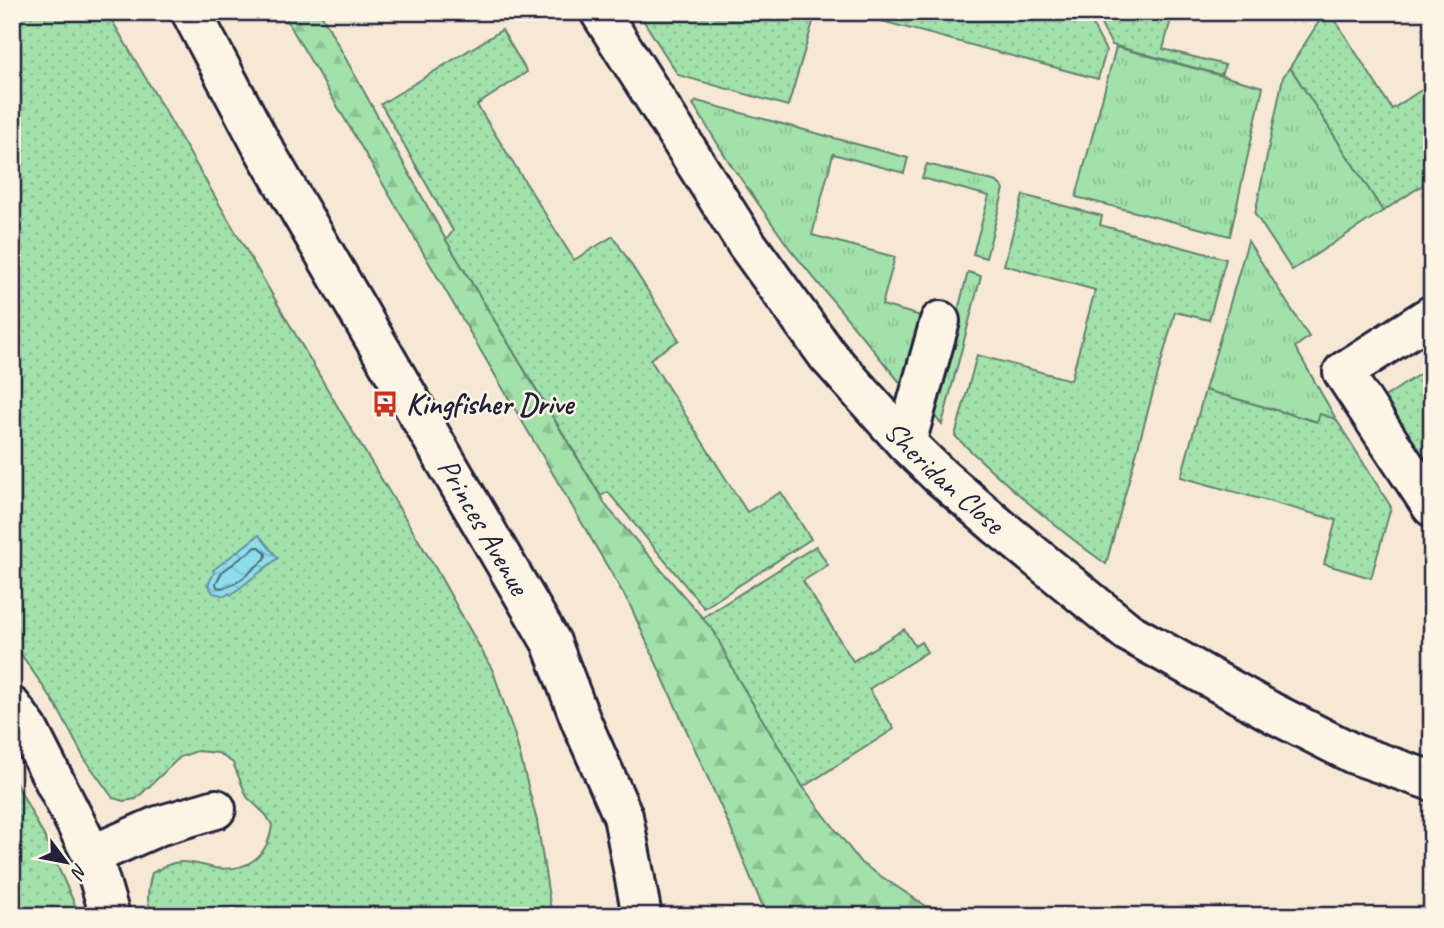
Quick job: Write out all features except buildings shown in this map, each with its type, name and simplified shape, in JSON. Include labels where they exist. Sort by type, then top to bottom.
[{"type":"street","name":"Princes Avenue","points":[[191,12],[262,146],[551,642],[623,817],[645,913]]},
{"type":"street","name":"Sheridan Close","points":[[600,12],[746,243],[828,356],[906,443],[998,526],[1128,632],[1273,713],[1354,754],[1432,781]]},
{"type":"street","points":[[1432,315],[1343,372],[1432,507]]},
{"type":"street","points":[[906,443],[940,321]]},
{"type":"street","points":[[12,707],[28,729],[92,855],[110,916]]},
{"type":"street","points":[[92,855],[158,826],[216,809]]},
{"type":"green space","points":[[12,12],[107,12],[342,414],[436,569],[493,671],[515,736],[537,821],[552,916],[151,916],[148,894],[152,873],[178,862],[226,869],[246,865],[261,854],[272,825],[266,815],[247,797],[233,763],[218,753],[197,751],[180,757],[136,799],[123,801],[113,798],[84,758],[57,707],[12,641],[12,338],[17,325],[18,306],[12,287]]},
{"type":"green space","points":[[282,12],[320,12],[446,240],[607,507],[714,631],[737,677],[803,787],[861,863],[926,906],[960,916],[770,916],[761,903],[730,827],[630,605]]},
{"type":"green space","points":[[638,12],[816,12],[788,106],[678,75]]},
{"type":"green space","points":[[848,12],[1086,12],[1106,51],[1098,79]]},
{"type":"green space","points":[[1094,12],[1173,12],[1163,49],[1225,65],[1221,75],[1112,45]]},
{"type":"green space","points":[[1325,12],[1330,12],[1392,109],[1432,83],[1432,179],[1383,211],[1290,67]]},
{"type":"green space","points":[[502,30],[527,72],[477,105],[574,260],[613,236],[679,340],[650,359],[747,512],[781,492],[811,539],[704,608],[608,492],[601,496],[446,240],[453,231],[381,104]]},
{"type":"green space","points":[[1116,47],[1263,87],[1230,236],[1076,197]]},
{"type":"green space","points":[[1290,67],[1383,211],[1292,270],[1255,214],[1283,77]]},
{"type":"green space","points":[[697,101],[908,158],[904,173],[833,154],[812,235],[895,257],[882,305],[921,316],[903,386],[790,249],[729,162],[693,104]]},
{"type":"green space","points":[[927,164],[997,182],[1004,189],[986,258],[973,254],[989,196],[922,178]]},
{"type":"green space","points":[[1023,195],[1102,216],[1100,225],[1226,259],[1209,320],[1175,312],[1106,564],[1028,503],[955,436],[977,355],[1071,380],[1095,290],[1004,265]]},
{"type":"green space","points":[[1248,241],[1309,337],[1295,347],[1336,419],[1320,415],[1318,422],[1205,390]]},
{"type":"green space","points":[[968,272],[981,276],[942,424],[931,413]]},
{"type":"green space","points":[[1432,366],[1432,473],[1383,398]]},
{"type":"green space","points":[[1205,390],[1317,422],[1320,414],[1336,419],[1391,507],[1371,578],[1324,564],[1336,520],[1181,477]]},
{"type":"green space","points":[[816,546],[828,565],[803,581],[853,661],[904,629],[915,646],[921,642],[927,652],[869,689],[894,729],[803,787],[737,677],[714,631],[702,618]]},
{"type":"green space","points":[[12,775],[45,838],[80,916],[12,916]]},
{"type":"water","points":[[259,535],[278,558],[231,595],[213,593],[208,585],[213,570]]},
{"type":"place","name":"Kingfisher Drive","points":[[385,404]]}]
